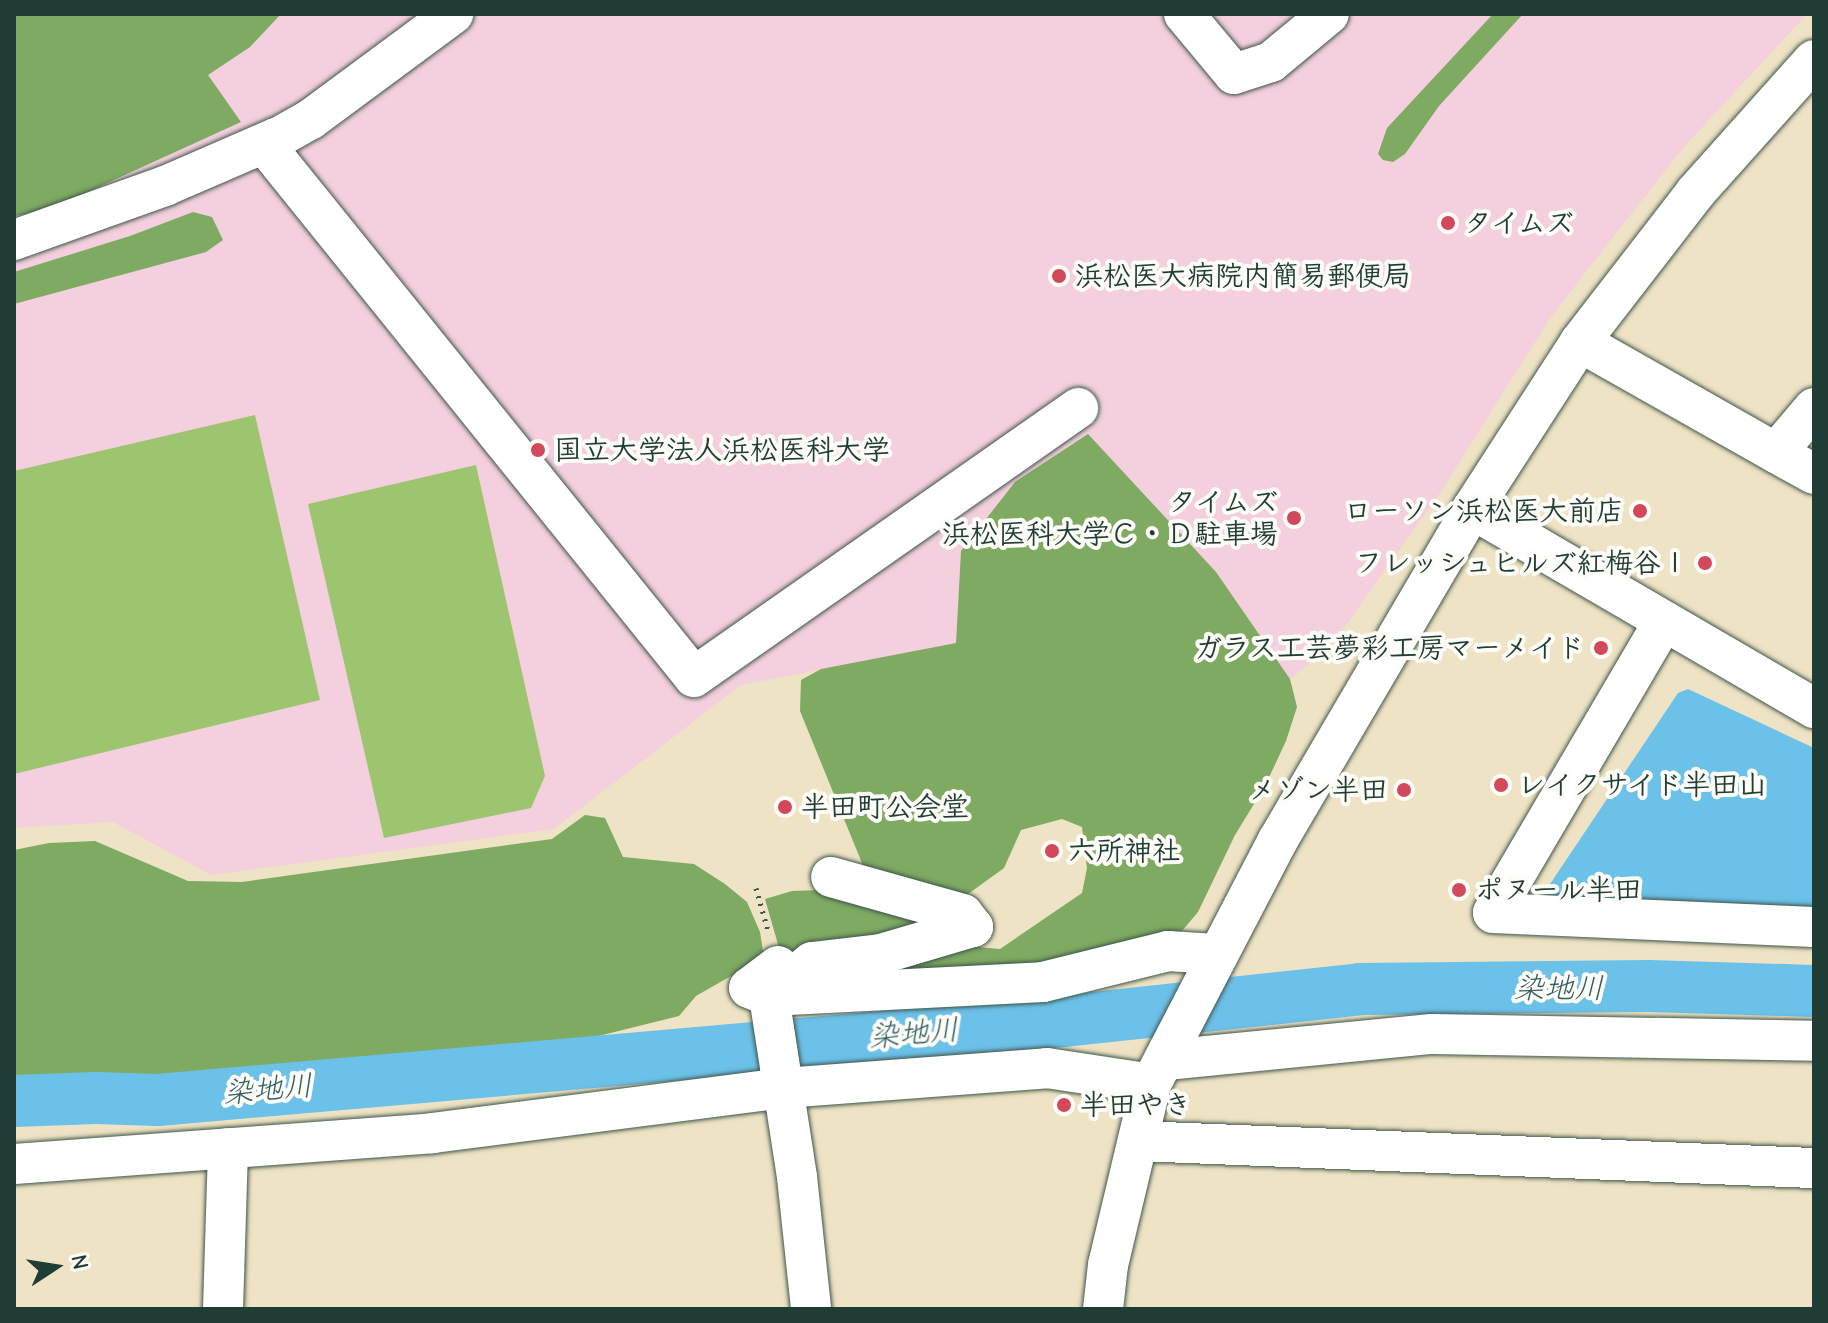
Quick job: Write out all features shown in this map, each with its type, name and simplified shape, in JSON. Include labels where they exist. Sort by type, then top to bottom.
[{"type":"street","points":[[265,145],[311,119],[453,14]]},
{"type":"street","points":[[1184,14],[1234,74],[1271,62],[1329,14]]},
{"type":"street","points":[[1103,1309],[1108,1265],[1138,1141],[1164,1060],[1216,954],[1472,509],[1580,342],[1695,193],[1814,60]]},
{"type":"street","points":[[14,240],[165,186],[276,138],[265,145]]},
{"type":"street","points":[[265,145],[694,677],[1078,408]]},
{"type":"street","points":[[1580,342],[1814,474]]},
{"type":"street","points":[[1776,453],[1814,408]]},
{"type":"street","points":[[1472,509],[1814,708]]},
{"type":"street","points":[[1664,621],[1493,913],[1814,927]]},
{"type":"street","points":[[773,990],[812,962],[881,954],[973,927],[963,914],[831,877]]},
{"type":"street","points":[[773,990],[1043,982],[1168,951],[1216,954]]},
{"type":"street","points":[[773,990],[811,1309]]},
{"type":"street","points":[[14,1164],[432,1133],[783,1082],[1164,1060],[1432,1034],[1814,1041]]},
{"type":"street","points":[[1138,1141],[1814,1168]]},
{"type":"street","points":[[223,1309],[228,1148]]},
{"type":"path","points":[[756,888],[773,990]]},
{"type":"shaded area","name":"国立大学法人浜松医科大学","points":[[14,14],[1807,14],[1684,147],[1599,255],[1549,320],[1440,493],[1331,646],[1290,679],[1216,572],[1181,535],[961,551],[956,643],[741,685],[554,829],[211,875],[113,822],[14,828]]},
{"type":"green space","points":[[14,14],[281,14],[250,47],[208,75],[241,122],[48,210],[14,216]]},
{"type":"green space","points":[[1493,14],[1523,14],[1439,106],[1405,154],[1393,162],[1383,160],[1378,154],[1387,128]]},
{"type":"green space","points":[[193,212],[212,217],[223,240],[206,252],[14,304],[14,272],[130,236]]},
{"type":"green space","points":[[255,415],[320,700],[14,774],[14,471]]},
{"type":"green space","points":[[1088,434],[1216,572],[1290,679],[1297,707],[1286,741],[1265,786],[1235,835],[1198,912],[1182,931],[1045,974],[819,969],[967,946],[1000,949],[1082,893],[1087,868],[1082,827],[1062,819],[1021,830],[1004,868],[964,897],[864,868],[800,711],[801,680],[821,669],[956,643],[961,551],[1015,482]]},
{"type":"green space","points":[[476,465],[545,776],[531,808],[384,838],[308,504]]},
{"type":"green space","points":[[585,815],[605,818],[623,857],[694,864],[725,884],[747,902],[760,932],[764,957],[696,996],[679,1016],[534,1052],[364,1072],[157,1089],[84,1085],[14,1090],[14,850],[49,843],[95,841],[188,881],[242,882],[552,839]]},
{"type":"green space","points":[[820,890],[956,918],[783,962],[765,899],[792,891]]},
{"type":"water","points":[[1688,689],[1814,748],[1814,913],[1556,902],[1544,893],[1678,693]]},
{"type":"waterway","name":"染地川","points":[[14,1101],[96,1098],[158,1100],[1064,1021],[1361,989],[1648,986],[1814,991]]},
{"type":"place","name":"タイムズ","points":[[1448,223]]},
{"type":"place","name":"浜松医大病院内簡易郵便局","points":[[1059,276]]},
{"type":"place","name":"国立大学法人浜松医科大学","points":[[538,450]]},
{"type":"place","name":"ローソン浜松医大前店","points":[[1640,511]]},
{"type":"place","name":"タイムズ 浜松医科大学Ｃ・Ｄ駐車場","points":[[1294,518]]},
{"type":"place","name":"フレッシュヒルズ紅梅谷Ⅰ","points":[[1705,563]]},
{"type":"place","name":"ガラス工芸夢彩工房マーメイド","points":[[1601,648]]},
{"type":"place","name":"レイクサイド半田山","points":[[1501,785]]},
{"type":"place","name":"メゾン半田","points":[[1404,790]]},
{"type":"place","name":"半田町公会堂","points":[[785,807]]},
{"type":"place","name":"六所神社","points":[[1052,851]]},
{"type":"place","name":"ポヌール半田","points":[[1459,890]]},
{"type":"place","name":"半田やき","points":[[1064,1105]]}]
